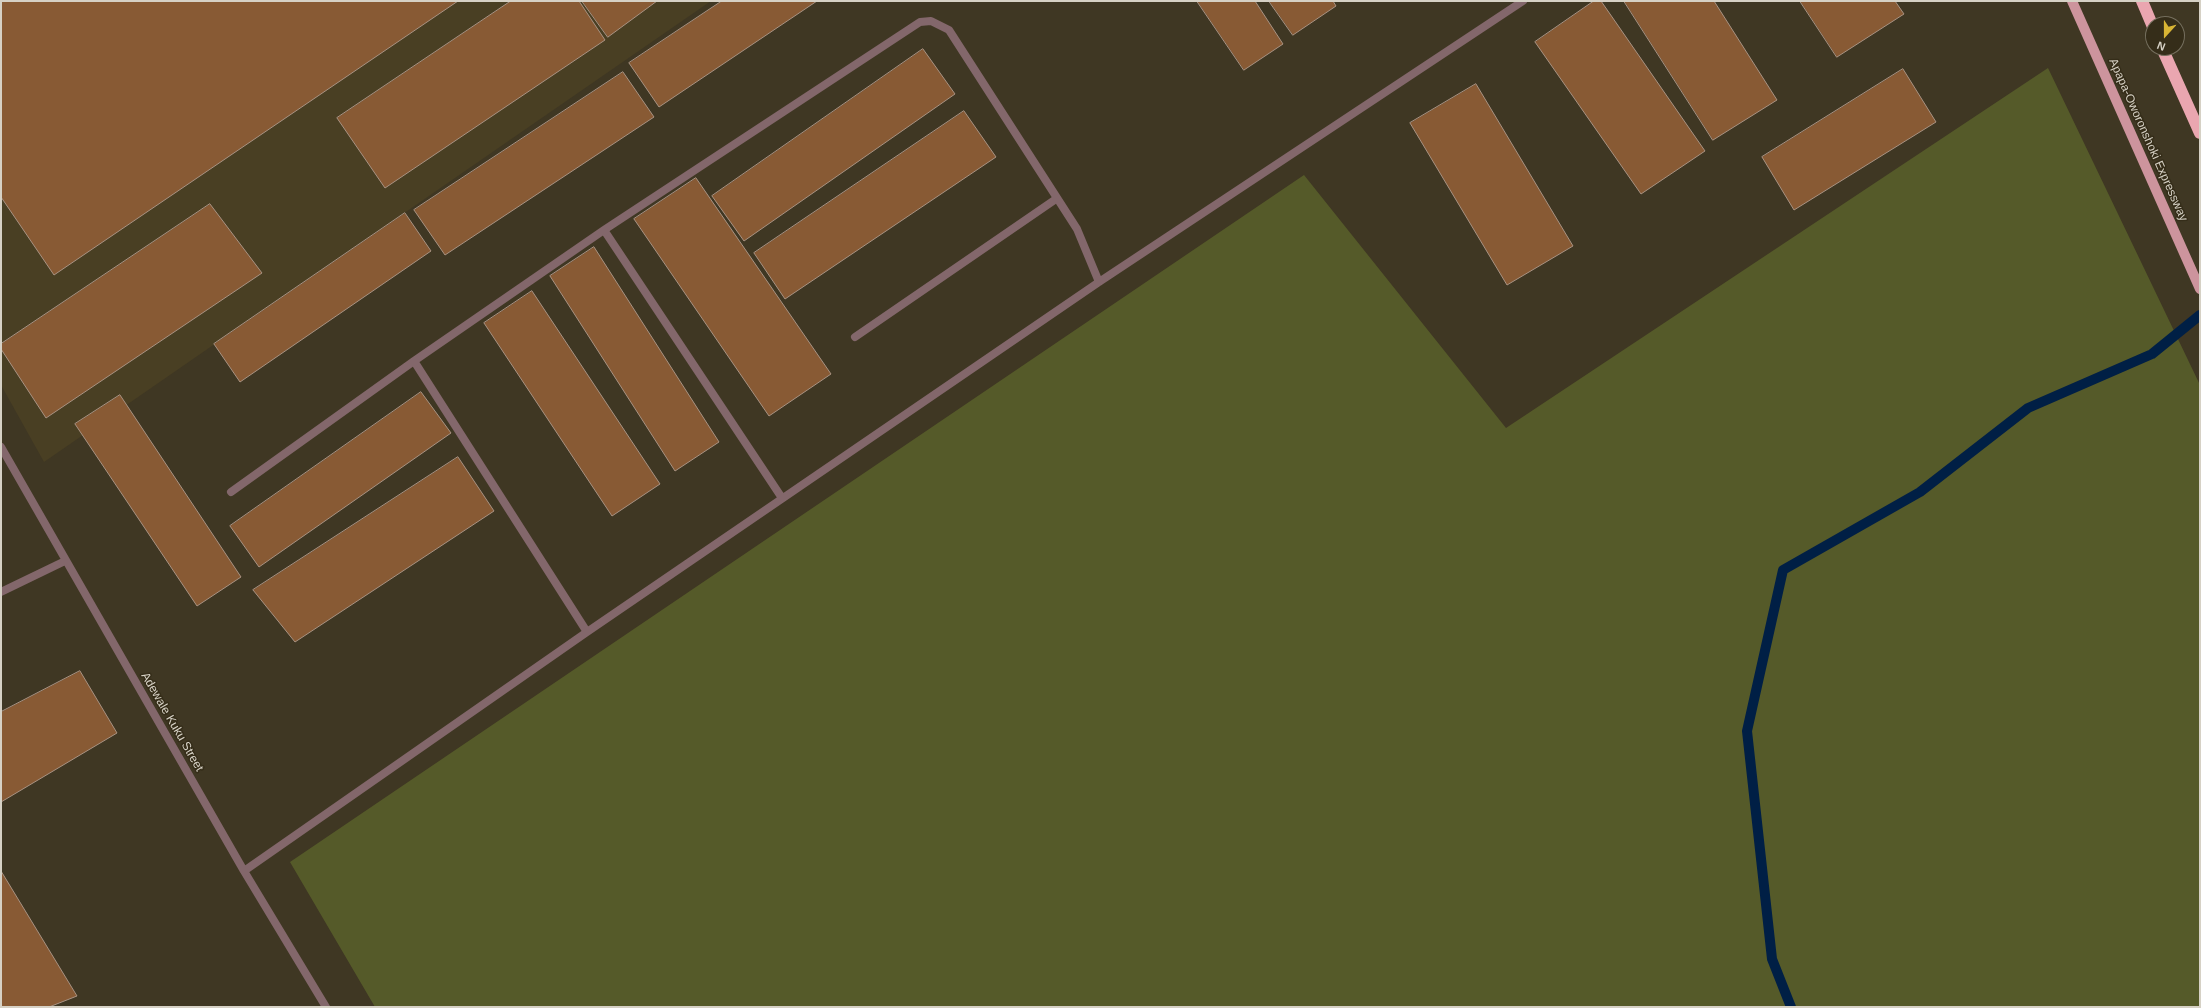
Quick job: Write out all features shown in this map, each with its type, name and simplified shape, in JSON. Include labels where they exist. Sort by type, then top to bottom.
[{"type":"highway","points":[[2142,1],[2148,16]]},
{"type":"highway","points":[[2166,56],[2200,133]]},
{"type":"main road","name":"Apapa-Oworonshoki Expressway","points":[[2072,1],[2200,289]]},
{"type":"street","points":[[244,871],[587,632],[1099,282],[1523,1]]},
{"type":"street","points":[[230,492],[414,361],[604,230],[920,22],[931,21],[949,30],[1056,199],[1077,229],[1099,282]]},
{"type":"street","points":[[856,337],[1056,199]]},
{"type":"street","points":[[604,230],[782,498]]},
{"type":"street","points":[[414,361],[587,632]]},
{"type":"street","name":"Adewale Kuku Street","points":[[1,447],[244,871],[326,1007]]},
{"type":"street","points":[[1,592],[65,561]]},
{"type":"shaded area","points":[[1,1],[711,1],[44,462],[1,385]]},
{"type":"green space","points":[[2048,68],[2200,385],[2200,1007],[375,1007],[290,862],[1304,175],[1506,428]]},
{"type":"building","points":[[1,1],[458,1],[54,275],[1,197]]},
{"type":"building","points":[[511,1],[579,1],[605,40],[385,188],[337,118]]},
{"type":"building","points":[[582,1],[657,1],[608,37]]},
{"type":"building","points":[[722,1],[817,1],[659,107],[629,63]]},
{"type":"building","points":[[1197,1],[1255,1],[1283,44],[1244,70]]},
{"type":"building","points":[[1269,1],[1333,1],[1336,6],[1293,35]]},
{"type":"building","points":[[1594,1],[1601,1],[1705,151],[1641,194],[1535,42]]},
{"type":"building","points":[[1624,1],[1714,1],[1777,100],[1713,140]]},
{"type":"building","points":[[1800,1],[1895,1],[1904,14],[1837,57]]},
{"type":"building","points":[[923,49],[955,94],[744,241],[712,196]]},
{"type":"building","points":[[1903,69],[1936,122],[1794,210],[1762,157]]},
{"type":"building","points":[[623,72],[654,117],[445,255],[414,210]]},
{"type":"building","points":[[1476,84],[1573,246],[1507,285],[1410,123]]},
{"type":"building","points":[[964,111],[996,157],[785,299],[754,253]]},
{"type":"building","points":[[696,178],[831,374],[769,416],[634,219]]},
{"type":"building","points":[[210,204],[262,273],[46,418],[1,349],[1,344]]},
{"type":"building","points":[[405,213],[431,251],[240,382],[214,344]]},
{"type":"building","points":[[594,247],[719,442],[675,471],[550,276]]},
{"type":"building","points":[[532,291],[660,484],[612,516],[484,323]]},
{"type":"building","points":[[421,392],[451,433],[259,567],[230,526]]},
{"type":"building","points":[[120,395],[241,577],[197,606],[75,424]]},
{"type":"building","points":[[458,457],[494,511],[295,642],[253,590]]},
{"type":"building","points":[[80,671],[117,733],[1,802],[1,712]]},
{"type":"building","points":[[1,871],[77,996],[49,1007],[1,1007]]},
{"type":"waterway","points":[[1791,1007],[1772,959],[1747,731],[1783,570],[1920,492],[2028,408],[2152,354],[2200,315]]}]
